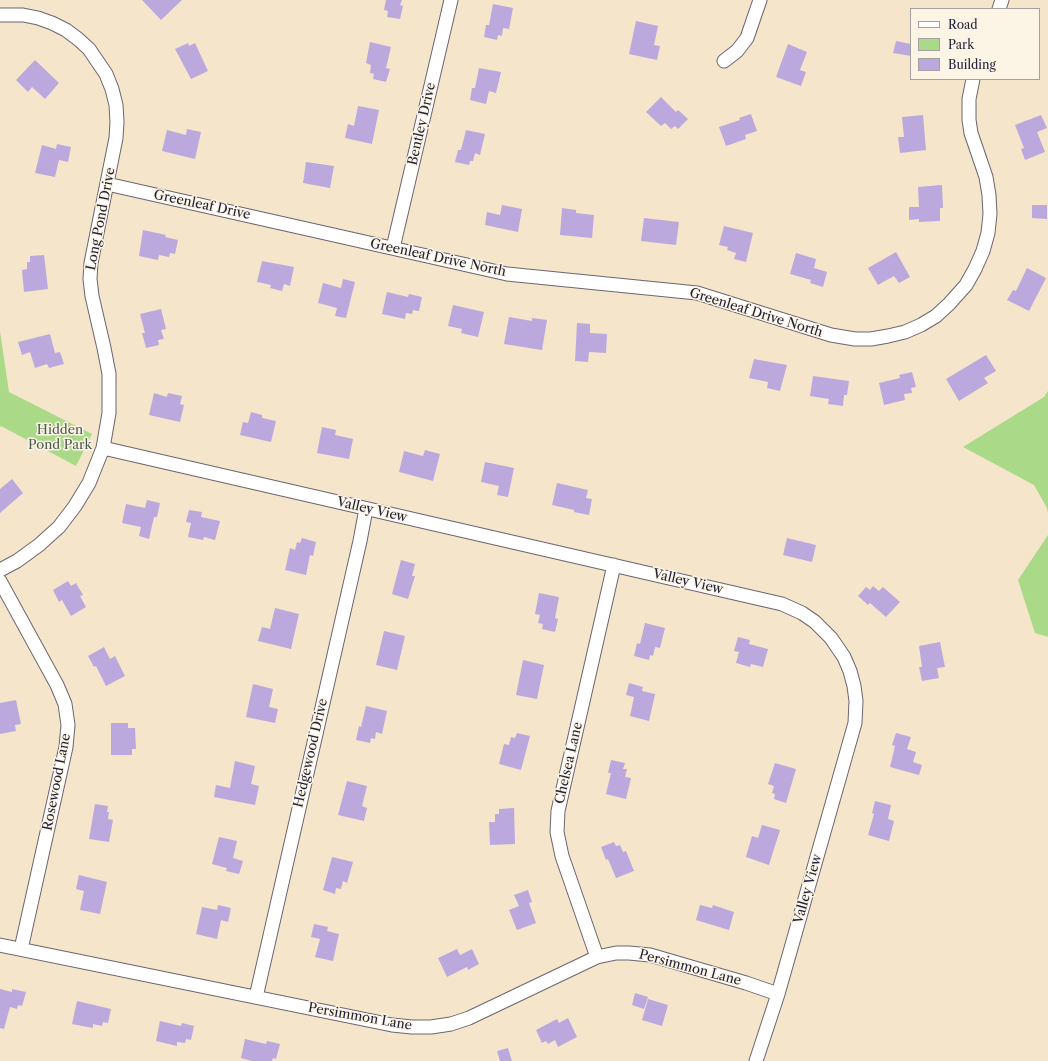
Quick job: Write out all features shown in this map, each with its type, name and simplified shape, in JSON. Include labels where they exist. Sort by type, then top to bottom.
[{"type":"street","name":"Bentley Drive","points":[[393,248],[450,0]]},
{"type":"street","points":[[724,62],[737,51],[747,38],[760,0]]},
{"type":"street","name":"Long Pond Drive","points":[[0,15],[23,15],[38,18],[66,30],[78,39],[89,50],[106,74],[116,105],[117,122],[116,138],[91,263],[90,279],[92,296],[109,374],[109,413],[103,448],[89,483],[75,506],[59,527],[39,545],[17,561],[0,570]]},
{"type":"street","name":"Greenleaf Drive North","points":[[296,226],[507,274],[697,293],[831,335],[855,339],[871,339],[888,336],[905,332],[931,319],[949,304],[966,284],[983,251],[988,233],[990,214],[989,195],[986,177],[971,133],[969,120],[969,99],[973,80]]},
{"type":"street","name":"Greenleaf Drive","points":[[107,184],[296,226]]},
{"type":"street","name":"Valley View","points":[[103,448],[782,604],[802,613],[820,627],[831,638],[844,657],[850,671],[856,701],[855,723],[778,994],[756,1061]]},
{"type":"street","name":"Hedgewood Drive","points":[[256,997],[366,509]]},
{"type":"street","name":"Chelsea Lane","points":[[597,957],[562,856],[557,832],[558,811],[614,565]]},
{"type":"street","name":"Rosewood Lane","points":[[0,581],[57,685],[65,704],[68,724],[66,747],[21,949]]},
{"type":"street","name":"Persimmon Lane","points":[[0,945],[392,1025],[412,1027],[431,1027],[451,1024],[469,1018],[597,957],[616,953],[650,955],[778,994]]},
{"type":"green space","name":"Hidden Pond Park","points":[[0,331],[9,392],[92,434],[76,466],[1,426],[0,427]]},
{"type":"green space","points":[[1048,391],[1048,513],[1047,508],[1034,485],[963,447],[1044,397]]},
{"type":"green space","points":[[1048,535],[1048,637],[1035,633],[1018,580]]},
{"type":"building","points":[[142,0],[182,0],[161,20]]},
{"type":"building","points":[[386,0],[402,0],[400,5],[403,6],[400,19],[387,17],[388,11],[384,10]]},
{"type":"building","points":[[493,4],[513,8],[509,29],[503,28],[502,36],[498,35],[497,40],[484,37],[486,25],[489,25]]},
{"type":"building","points":[[636,21],[658,26],[654,45],[660,46],[657,60],[629,54]]},
{"type":"building","points":[[896,41],[910,44],[910,56],[893,53]]},
{"type":"building","points":[[370,42],[391,47],[386,68],[390,69],[386,82],[373,79],[374,74],[370,73],[371,65],[366,63]]},
{"type":"building","points":[[188,43],[189,46],[195,43],[208,71],[191,79],[175,49]]},
{"type":"building","points":[[788,44],[807,52],[800,70],[806,72],[801,86],[776,77]]},
{"type":"building","points":[[35,60],[59,83],[45,99],[32,87],[28,92],[16,80]]},
{"type":"building","points":[[479,68],[501,72],[496,93],[489,91],[486,104],[470,100],[472,88],[475,88]]},
{"type":"building","points":[[661,97],[676,112],[678,110],[688,119],[678,129],[675,126],[671,129],[665,123],[661,126],[646,112]]},
{"type":"building","points":[[358,106],[379,110],[372,144],[345,138],[348,124],[354,126]]},
{"type":"building","points":[[751,114],[757,131],[745,135],[746,139],[726,146],[719,127],[740,120],[739,118]]},
{"type":"building","points":[[923,115],[926,150],[900,153],[898,137],[904,137],[902,117]]},
{"type":"building","points":[[1041,115],[1047,128],[1037,132],[1045,152],[1025,160],[1021,149],[1024,148],[1015,125]]},
{"type":"building","points":[[187,129],[201,132],[195,159],[162,151],[167,130],[186,135]]},
{"type":"building","points":[[466,130],[485,134],[480,155],[475,153],[473,161],[470,161],[469,165],[455,162],[458,150],[461,150]]},
{"type":"building","points":[[57,144],[71,147],[68,162],[59,160],[55,177],[35,173],[42,145],[56,149]]},
{"type":"building","points":[[306,162],[334,166],[330,188],[303,183]]},
{"type":"building","points":[[942,185],[943,208],[940,208],[940,221],[919,222],[919,219],[909,220],[909,207],[919,207],[918,187]]},
{"type":"building","points":[[502,205],[522,209],[518,232],[485,225],[487,212],[500,215]]},
{"type":"building","points":[[1032,205],[1047,205],[1047,219],[1032,218]]},
{"type":"building","points":[[562,208],[576,210],[576,213],[594,215],[592,238],[560,235]]},
{"type":"building","points":[[644,218],[679,222],[676,245],[641,241]]},
{"type":"building","points":[[724,226],[753,233],[746,262],[734,259],[736,253],[727,250],[728,247],[719,245]]},
{"type":"building","points":[[143,230],[166,235],[165,237],[178,240],[175,254],[170,253],[169,257],[159,255],[158,260],[139,256]]},
{"type":"building","points":[[896,252],[910,277],[899,283],[894,276],[878,285],[868,268]]},
{"type":"building","points":[[796,253],[816,259],[814,268],[827,272],[823,287],[810,283],[811,280],[790,274]]},
{"type":"building","points":[[44,255],[48,289],[24,292],[22,270],[27,269],[27,262],[30,262],[30,256]]},
{"type":"building","points":[[262,261],[294,267],[290,286],[284,284],[282,291],[270,288],[271,285],[257,282]]},
{"type":"building","points":[[1027,268],[1046,278],[1029,311],[1007,300],[1013,290],[1016,291]]},
{"type":"building","points":[[343,279],[355,282],[346,318],[335,316],[337,308],[318,303],[323,283],[341,288]]},
{"type":"building","points":[[387,292],[408,297],[409,294],[422,297],[419,311],[413,310],[412,314],[406,313],[405,319],[382,314]]},
{"type":"building","points":[[453,305],[484,312],[478,337],[461,333],[462,329],[448,326]]},
{"type":"building","points":[[161,309],[166,329],[161,330],[164,339],[158,340],[159,345],[146,348],[142,333],[145,333],[140,314]]},
{"type":"building","points":[[509,317],[532,321],[532,318],[547,320],[542,350],[504,344]]},
{"type":"building","points":[[577,323],[590,324],[590,333],[607,334],[606,353],[589,352],[588,362],[575,361]]},
{"type":"building","points":[[50,334],[55,353],[60,352],[64,364],[49,368],[47,364],[35,368],[30,352],[22,355],[18,342]]},
{"type":"building","points":[[986,355],[996,371],[984,378],[988,383],[959,401],[946,379]]},
{"type":"building","points":[[754,359],[787,365],[780,391],[767,388],[768,382],[749,378]]},
{"type":"building","points":[[912,372],[916,387],[911,388],[912,393],[904,394],[905,400],[884,405],[879,383],[900,378],[899,375]]},
{"type":"building","points":[[813,376],[849,381],[847,395],[844,395],[843,406],[828,404],[829,399],[810,396]]},
{"type":"building","points":[[154,393],[167,397],[168,393],[182,396],[180,404],[184,405],[180,422],[149,415]]},
{"type":"building","points":[[251,412],[262,415],[262,418],[276,421],[271,442],[240,435],[243,422],[248,423]]},
{"type":"building","points":[[322,427],[336,430],[335,435],[353,439],[349,459],[317,453]]},
{"type":"building","points":[[425,450],[440,454],[433,481],[399,472],[404,451],[423,456]]},
{"type":"building","points":[[485,462],[514,468],[508,497],[497,495],[499,486],[481,482]]},
{"type":"building","points":[[12,479],[23,493],[0,513],[0,489]]},
{"type":"building","points":[[557,483],[588,490],[586,498],[592,499],[589,515],[552,505]]},
{"type":"building","points":[[147,500],[160,503],[157,517],[154,517],[149,539],[139,536],[141,527],[122,523],[126,504],[145,508]]},
{"type":"building","points":[[189,510],[202,512],[201,517],[220,521],[215,540],[204,537],[203,540],[188,537],[191,523],[186,522]]},
{"type":"building","points":[[302,538],[316,542],[313,556],[310,555],[306,575],[285,570],[290,548],[295,550],[297,542],[300,543]]},
{"type":"building","points":[[787,538],[816,545],[812,562],[783,555]]},
{"type":"building","points":[[401,560],[415,564],[412,576],[415,576],[408,599],[392,594]]},
{"type":"building","points":[[68,581],[71,586],[76,583],[83,595],[80,596],[86,607],[71,616],[62,600],[59,602],[53,590]]},
{"type":"building","points":[[873,586],[879,591],[883,587],[900,602],[886,617],[870,603],[868,605],[858,596],[866,587],[870,590]]},
{"type":"building","points":[[539,593],[559,597],[555,618],[558,619],[555,632],[542,629],[543,624],[538,623],[540,615],[535,614]]},
{"type":"building","points":[[275,608],[299,614],[291,649],[258,641],[262,627],[270,629]]},
{"type":"building","points":[[645,623],[665,628],[660,648],[655,647],[653,656],[650,655],[649,660],[634,656],[637,643],[640,644]]},
{"type":"building","points":[[384,631],[405,636],[397,670],[376,665]]},
{"type":"building","points":[[738,637],[750,640],[749,644],[768,649],[763,667],[751,664],[750,667],[736,663],[739,652],[734,651]]},
{"type":"building","points":[[940,642],[945,667],[937,668],[939,678],[922,681],[919,667],[922,667],[919,646]]},
{"type":"building","points":[[104,647],[110,659],[115,656],[125,676],[106,686],[96,666],[94,667],[88,656]]},
{"type":"building","points":[[523,660],[544,665],[537,699],[516,695]]},
{"type":"building","points":[[629,683],[643,687],[642,691],[655,694],[649,721],[630,716],[634,697],[626,695]]},
{"type":"building","points":[[253,684],[273,689],[269,707],[278,709],[275,723],[246,717]]},
{"type":"building","points":[[16,700],[21,724],[15,725],[16,731],[0,734],[0,703]]},
{"type":"building","points":[[366,706],[387,711],[382,734],[376,732],[375,739],[371,738],[370,743],[356,740]]},
{"type":"building","points":[[111,723],[128,723],[128,728],[135,728],[136,749],[132,749],[132,755],[111,755]]},
{"type":"building","points":[[517,733],[530,736],[521,770],[499,764],[504,744],[509,745],[511,737],[515,738]]},
{"type":"building","points":[[896,733],[911,737],[907,749],[916,752],[913,762],[922,765],[919,775],[890,767],[895,746],[892,745]]},
{"type":"building","points":[[611,760],[625,763],[623,769],[627,769],[625,777],[631,778],[626,799],[606,794],[611,773],[608,773]]},
{"type":"building","points":[[235,761],[255,766],[251,784],[259,786],[255,805],[214,797],[216,785],[230,788]]},
{"type":"building","points":[[775,763],[796,769],[786,803],[774,799],[775,794],[772,793],[774,786],[768,784]]},
{"type":"building","points":[[347,781],[367,786],[362,806],[367,808],[364,821],[338,815]]},
{"type":"building","points":[[875,801],[891,805],[888,819],[894,821],[889,841],[868,835],[874,814],[872,813]]},
{"type":"building","points":[[95,804],[108,806],[108,819],[113,820],[109,842],[89,839]]},
{"type":"building","points":[[514,808],[515,844],[490,845],[489,822],[495,822],[495,814],[499,814],[499,809]]},
{"type":"building","points":[[762,825],[780,830],[769,865],[746,857],[752,836],[758,838]]},
{"type":"building","points":[[219,837],[237,841],[233,858],[243,861],[239,874],[226,871],[227,868],[212,864]]},
{"type":"building","points":[[614,842],[616,846],[620,845],[623,852],[626,851],[634,871],[616,878],[601,847]]},
{"type":"building","points":[[332,857],[353,862],[347,883],[343,881],[341,889],[336,888],[335,894],[323,890]]},
{"type":"building","points":[[79,875],[107,882],[100,914],[80,910],[84,891],[76,889]]},
{"type":"building","points":[[528,890],[532,902],[529,903],[536,923],[517,930],[509,910],[519,906],[514,895]]},
{"type":"building","points":[[218,905],[231,908],[228,922],[221,920],[217,939],[196,934],[202,907],[217,910]]},
{"type":"building","points":[[700,905],[712,908],[713,905],[734,912],[729,930],[696,920]]},
{"type":"building","points":[[314,924],[328,927],[327,931],[339,934],[333,961],[315,957],[320,939],[311,937]]},
{"type":"building","points":[[457,949],[460,955],[472,949],[479,964],[468,970],[467,967],[447,977],[438,958]]},
{"type":"building","points":[[0,989],[12,992],[12,989],[26,992],[22,1006],[18,1005],[17,1009],[10,1007],[4,1029],[0,1028]]},
{"type":"building","points":[[635,993],[648,997],[644,1009],[632,1005]]},
{"type":"building","points":[[648,999],[668,1005],[662,1026],[642,1020]]},
{"type":"building","points":[[77,1001],[111,1009],[108,1023],[103,1022],[102,1026],[93,1024],[93,1028],[72,1024]]},
{"type":"building","points":[[568,1018],[577,1037],[558,1047],[555,1040],[548,1044],[546,1041],[542,1043],[536,1030],[557,1019],[559,1023]]},
{"type":"building","points":[[160,1021],[181,1026],[182,1023],[194,1026],[191,1040],[186,1039],[185,1043],[177,1042],[177,1046],[156,1041]]},
{"type":"building","points":[[245,1039],[266,1044],[267,1041],[280,1044],[276,1059],[273,1058],[272,1061],[252,1061],[241,1058]]},
{"type":"building","points":[[508,1048],[512,1061],[500,1061],[497,1051]]}]
